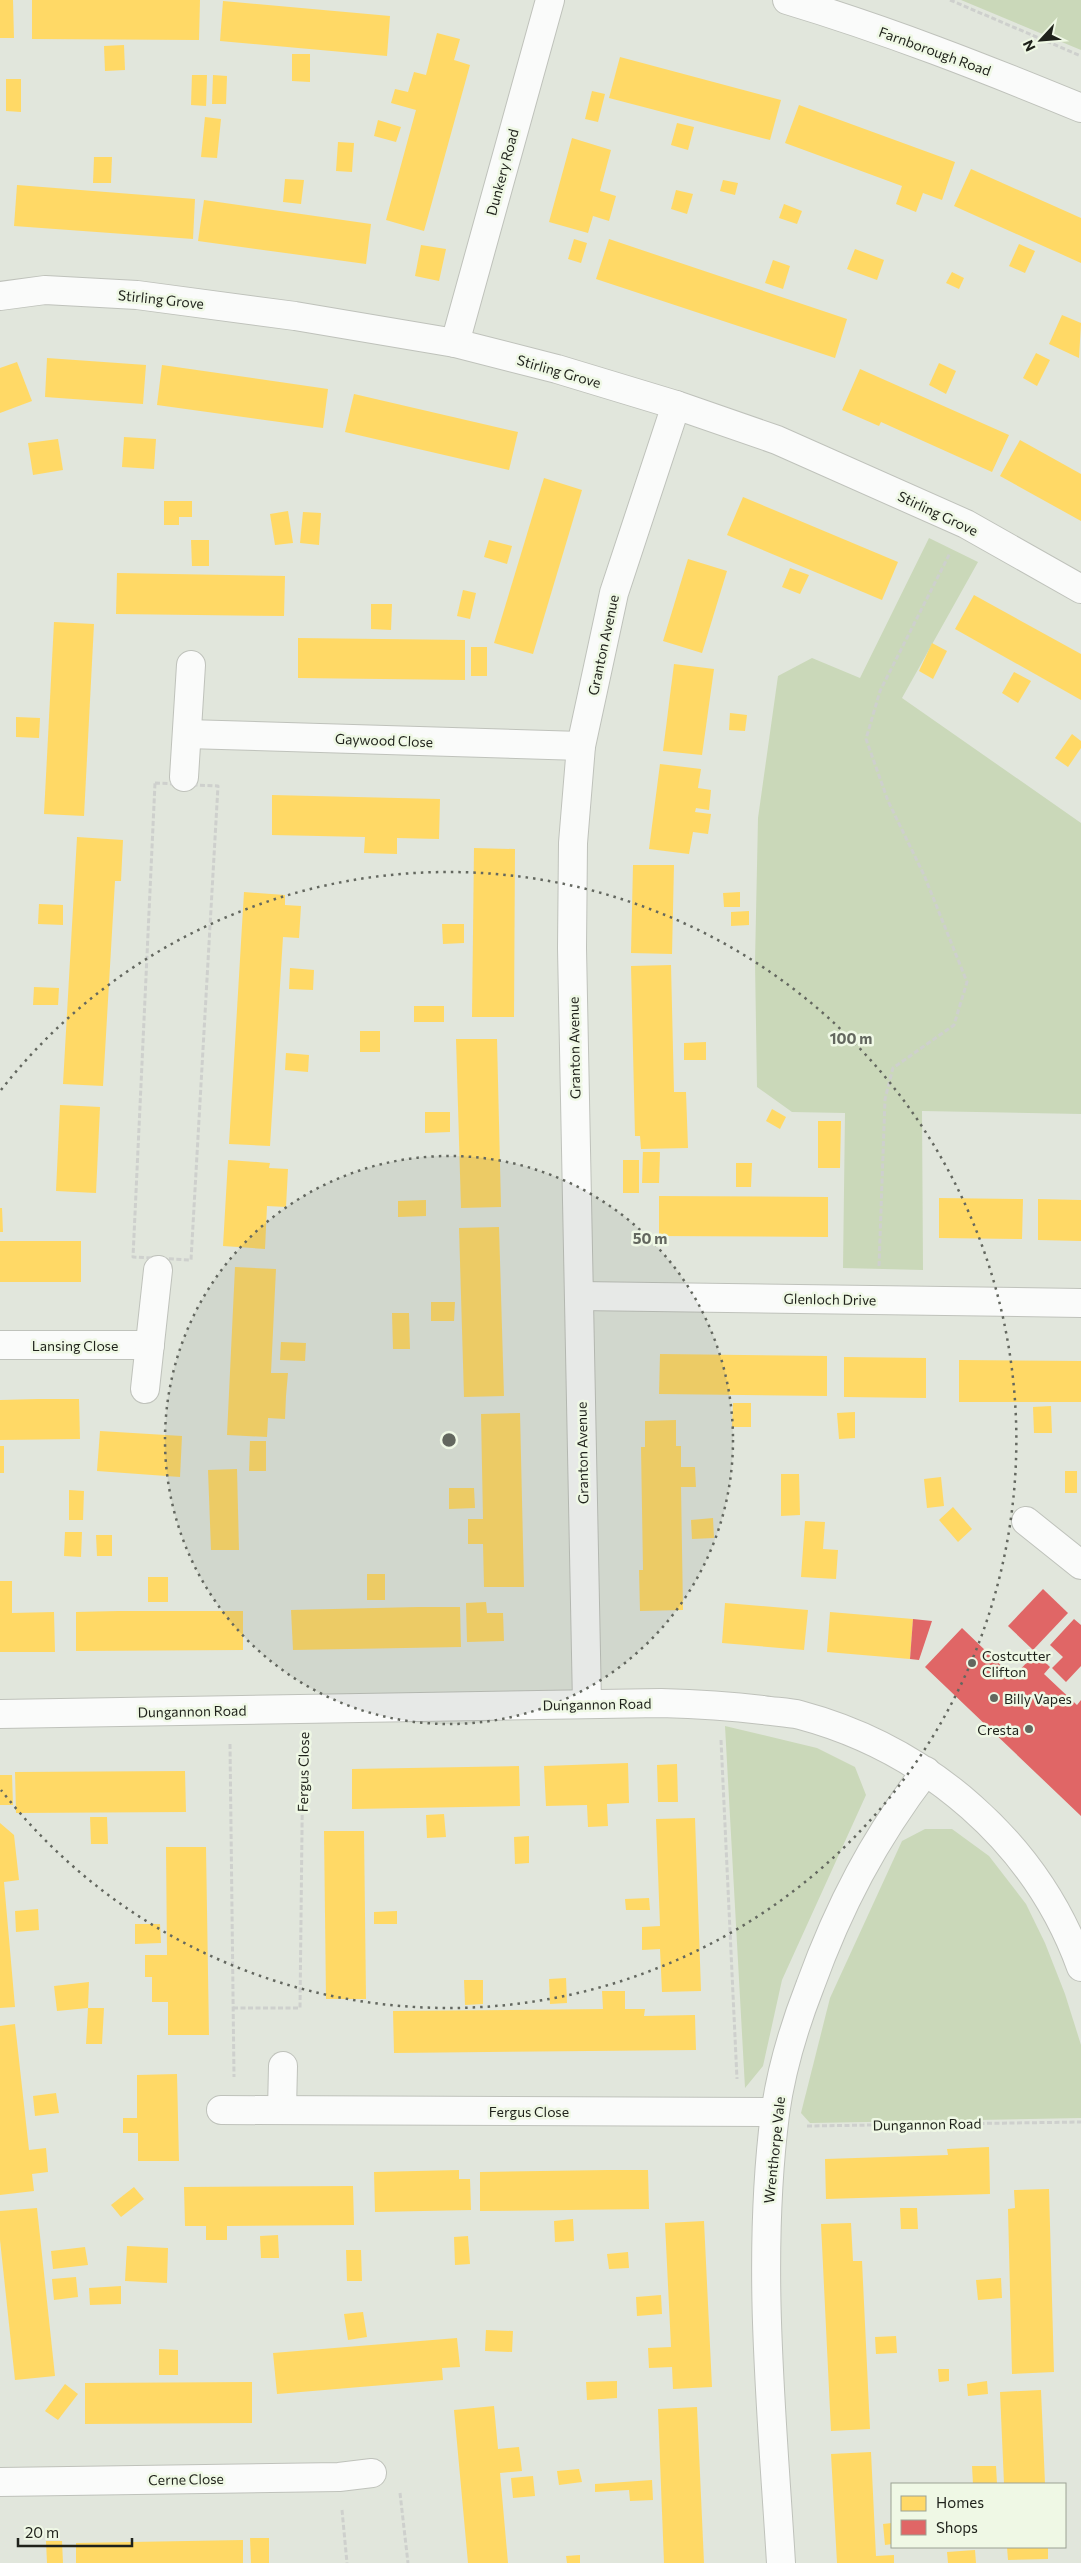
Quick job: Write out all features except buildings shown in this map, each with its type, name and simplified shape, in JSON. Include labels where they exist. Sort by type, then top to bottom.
[{"type":"street","name":"Dunkery Road","points":[[455,343],[550,0]]},
{"type":"street","name":"Farnborough Road","points":[[787,0],[844,17],[987,69],[1081,108]]},
{"type":"street","name":"Stirling Grove","points":[[0,296],[45,290],[137,295],[294,316],[455,343],[557,370],[676,405],[777,440],[966,524],[1081,589]]},
{"type":"street","name":"Granton Avenue","points":[[587,1704],[572,938],[573,843],[581,746],[614,592],[676,405]]},
{"type":"street","points":[[184,777],[191,665]]},
{"type":"street","name":"Gaywood Close","points":[[187,734],[581,746]]},
{"type":"street","points":[[145,1390],[158,1270]]},
{"type":"street","name":"Glenloch Drive","points":[[579,1296],[1081,1302]]},
{"type":"street","name":"Lansing Close","points":[[0,1345],[150,1345]]},
{"type":"street","points":[[1026,1521],[1081,1565]]},
{"type":"street","name":"Dungannon Road","points":[[0,1714],[661,1703],[719,1705],[799,1714],[872,1740],[926,1771],[976,1810],[1011,1846],[1040,1884],[1071,1940],[1081,1967]]},
{"type":"street","name":"Wrenthorpe Vale","points":[[781,2563],[768,2342],[766,2218],[774,2120],[793,2031],[827,1940],[860,1868],[902,1803],[926,1771]]},
{"type":"street","points":[[282,2110],[283,2066]]},
{"type":"street","name":"Fergus Close","points":[[227,2110],[739,2112],[774,2120]]},
{"type":"street","name":"Cerne Close","points":[[0,2482],[339,2477],[372,2473]]},
{"type":"path","points":[[950,0],[1023,29],[1081,56]]},
{"type":"path","points":[[877,1300],[885,1099],[893,1068],[954,1025],[967,982],[924,875],[888,801],[866,739],[880,691],[966,524]]},
{"type":"path","points":[[155,783],[218,786],[192,1260],[133,1257],[155,783]]},
{"type":"path","points":[[719,1705],[739,2112]]},
{"type":"path","name":"Fergus Close","points":[[233,2008],[300,2008],[304,1709]]},
{"type":"path","points":[[227,2110],[233,2008],[230,1711]]},
{"type":"path","name":"Dungannon Road","points":[[774,2120],[1081,2122]]},
{"type":"path","points":[[372,2473],[399,2481],[408,2563]]},
{"type":"path","points":[[339,2477],[347,2563]]},
{"type":"green space","points":[[961,0],[1081,0],[1081,50]]},
{"type":"green space","points":[[929,538],[978,562],[902,698],[1081,823],[1081,1114],[922,1111],[923,1270],[843,1268],[845,1113],[792,1112],[757,1087],[755,962],[758,818],[778,676],[812,658],[860,678]]},
{"type":"green space","points":[[725,1726],[817,1748],[855,1767],[866,1795],[782,1980],[763,2066],[745,2088]]},
{"type":"green space","points":[[925,1829],[952,1829],[989,1856],[1026,1904],[1045,1943],[1065,1994],[1081,2045],[1081,2118],[810,2123],[801,2113],[830,1998],[902,1841]]},
{"type":"place","name":"Costcutter Clifton","points":[[972,1663]]},
{"type":"place","name":"Billy Vapes","points":[[994,1698]]},
{"type":"place","name":"Cresta","points":[[1029,1729]]}]
